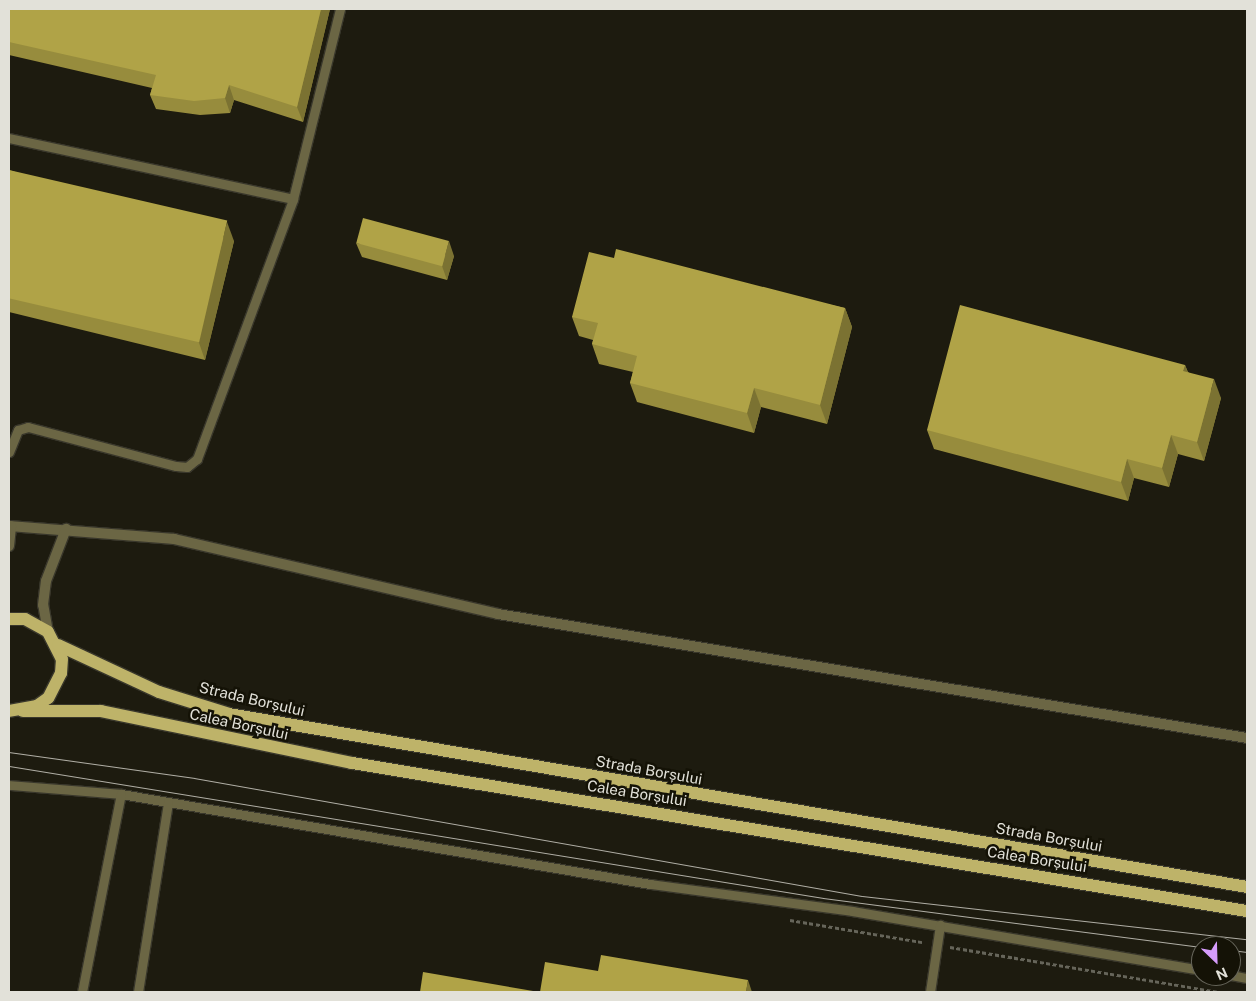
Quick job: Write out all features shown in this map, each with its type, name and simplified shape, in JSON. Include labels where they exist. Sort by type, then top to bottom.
[{"type":"main road","points":[[9,619],[25,619],[48,632],[58,645]]},
{"type":"main road","name":"Calea Borșului","points":[[23,710],[37,706],[56,686],[61,673],[58,645]]},
{"type":"main road","name":"Strada Borșului","points":[[58,645],[159,692],[229,714],[1247,886]]},
{"type":"main road","name":"Calea Borșului","points":[[9,711],[101,711],[352,763],[1247,911]]},
{"type":"street","points":[[9,546],[10,526],[66,528],[174,539],[498,614],[1247,738]]},
{"type":"street","points":[[48,632],[43,605],[46,581],[66,528]]},
{"type":"lane","points":[[9,452],[18,430],[28,428],[176,466],[187,467],[197,459],[293,199],[340,9]]},
{"type":"lane","points":[[9,138],[293,199]]},
{"type":"lane","points":[[9,786],[121,794],[650,884],[940,925],[1191,968]]},
{"type":"lane","points":[[82,992],[121,794]]},
{"type":"lane","points":[[138,992],[168,802]]},
{"type":"lane","points":[[930,992],[940,925]]},
{"type":"building","points":[[9,9],[321,9],[297,107],[229,85],[225,98],[194,101],[150,95],[156,75],[9,42]]},
{"type":"building","points":[[9,170],[227,220],[199,342],[9,298]]},
{"type":"building","points":[[363,218],[449,241],[442,266],[356,243]]},
{"type":"building","points":[[616,249],[845,308],[820,405],[754,388],[747,413],[630,383],[637,356],[592,344],[598,323],[572,317],[589,252],[614,258]]},
{"type":"building","points":[[960,305],[1185,365],[1183,371],[1214,379],[1197,442],[1171,435],[1162,468],[1127,459],[1121,482],[927,430]]},
{"type":"building","points":[[601,955],[748,980],[746,992],[540,992],[545,962],[598,971]]},
{"type":"building","points":[[423,972],[539,992],[420,992]]},
{"type":"tram line","points":[[9,752],[194,778],[862,896],[1247,939]]},
{"type":"tram line","points":[[9,766],[823,898],[1191,946]]},
{"type":"tram line","points":[[1241,951],[1247,952]]}]
